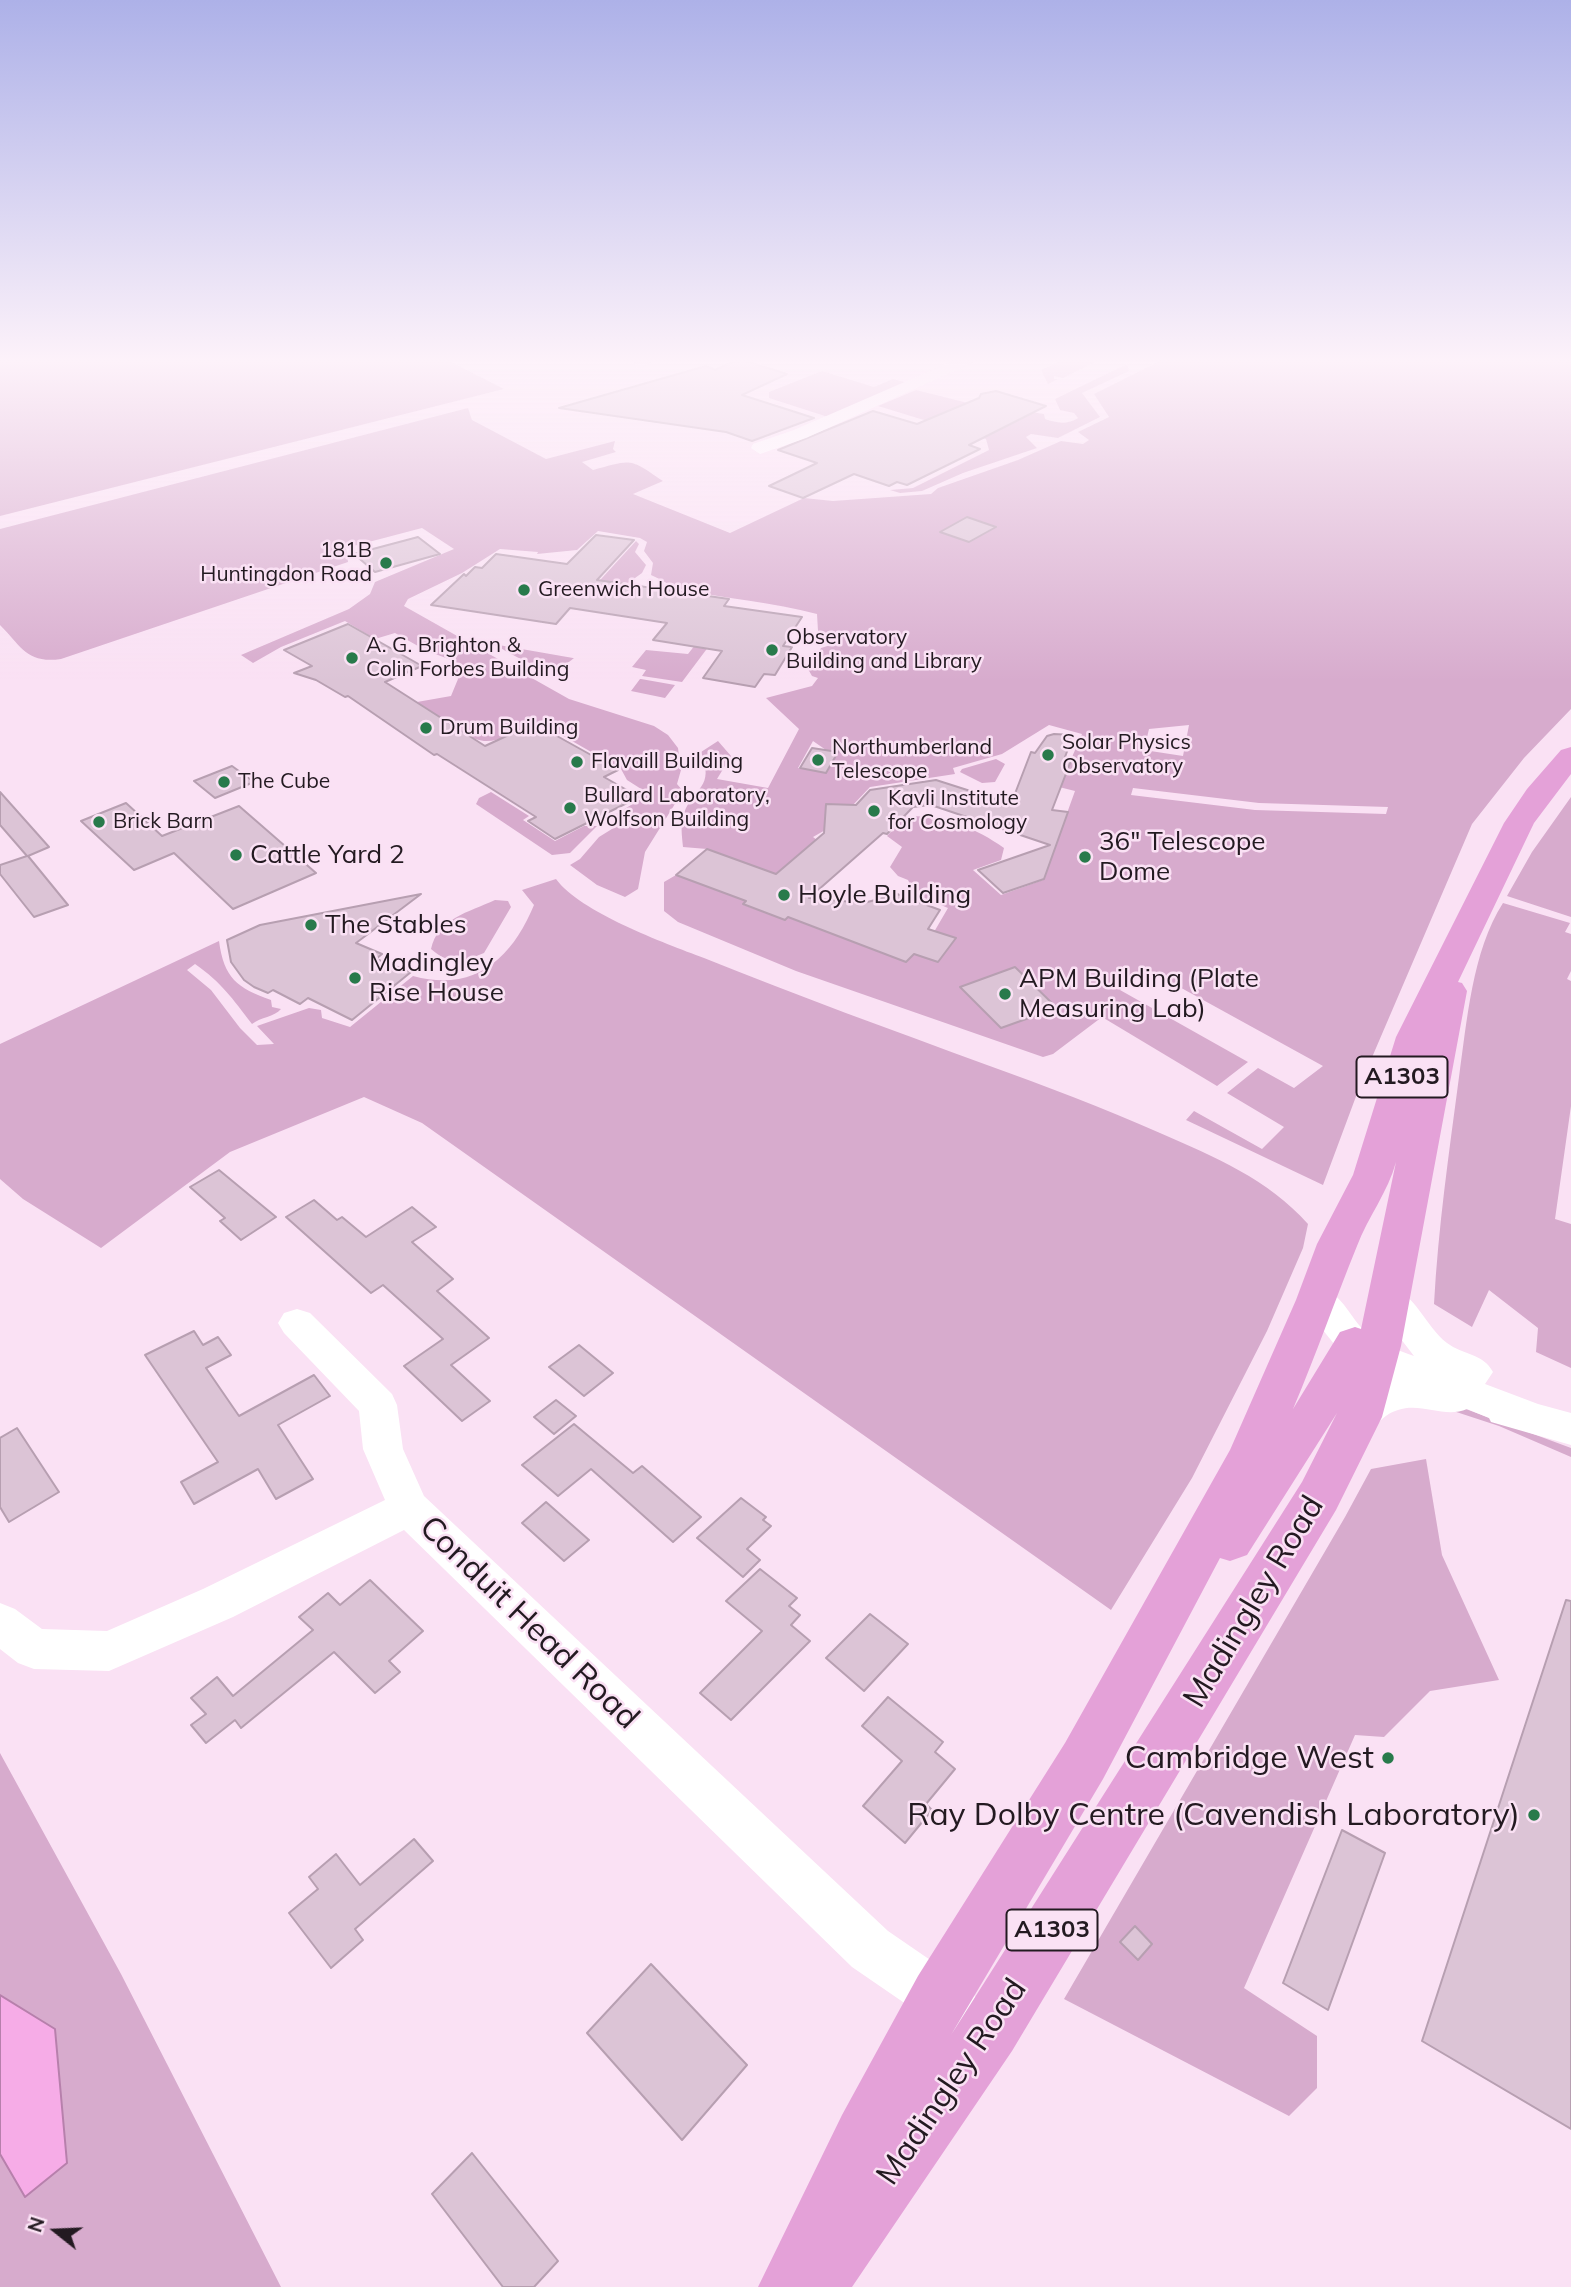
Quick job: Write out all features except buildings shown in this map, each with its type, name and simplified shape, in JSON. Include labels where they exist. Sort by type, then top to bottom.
[{"type":"main road","name":"Madingley Road","points":[[791,2287],[864,2137],[939,1997],[1084,1761],[1250,1457],[1317,1300],[1337,1244],[1373,1175],[1413,1037],[1519,823],[1538,794],[1571,756]]},
{"type":"main road","name":"Madingley Road","points":[[813,2287],[990,2030],[1312,1508],[1359,1417],[1370,1348],[1388,1299],[1430,1097],[1456,951]]},
{"type":"main road","name":"A1303","points":[[1084,1761],[1309,1422],[1370,1348]]},
{"type":"street","points":[[1388,1299],[1434,1354]]},
{"type":"street","points":[[1317,1300],[1370,1348],[1525,1416]]},
{"type":"street","points":[[297,1323],[378,1405],[383,1449],[409,1508]]},
{"type":"street","points":[[1370,1348],[1434,1354],[1571,1417]]},
{"type":"street","points":[[1359,1417],[1387,1395],[1421,1392],[1525,1416],[1571,1430]]},
{"type":"street","name":"Conduit Head Road","points":[[0,1623],[34,1649],[110,1651],[218,1603],[409,1508],[870,1949],[990,2030]]},
{"type":"shaded area","points":[[0,468],[192,468],[0,516]]},
{"type":"shaded area","points":[[237,468],[590,468],[593,470],[642,468],[663,481],[633,494],[730,533],[804,498],[833,501],[931,494],[938,488],[996,468],[1571,468],[1571,709],[1524,758],[1472,824],[1361,1083],[1323,1185],[1186,1120],[1194,1111],[1262,1149],[1284,1127],[1227,1093],[1258,1068],[1294,1088],[1323,1066],[1145,968],[1120,990],[1248,1062],[1217,1086],[1102,1017],[1053,1054],[1043,1057],[796,971],[678,922],[664,911],[664,882],[676,875],[746,901],[744,905],[785,920],[788,917],[906,962],[934,932],[948,908],[915,894],[908,880],[898,876],[890,867],[902,847],[887,836],[906,816],[945,820],[970,828],[1004,848],[1001,860],[973,870],[1001,895],[1043,880],[1075,791],[1059,787],[1082,734],[1049,725],[1002,754],[953,768],[955,774],[870,787],[834,825],[813,837],[817,840],[776,874],[707,849],[683,847],[684,813],[702,786],[706,773],[701,752],[718,741],[731,756],[717,779],[768,788],[799,729],[766,698],[812,686],[818,678],[812,676],[808,669],[821,648],[840,642],[840,639],[818,631],[817,614],[681,589],[651,575],[653,563],[644,551],[647,542],[640,538],[598,531],[577,550],[537,554],[538,552],[500,549],[462,573],[408,599],[404,606],[569,699],[654,726],[668,735],[678,748],[681,770],[677,784],[683,791],[645,852],[638,889],[625,897],[597,885],[570,865],[580,859],[599,837],[620,824],[613,816],[649,794],[627,780],[621,769],[551,729],[523,722],[526,727],[500,739],[484,741],[468,736],[450,725],[417,702],[451,696],[458,679],[451,660],[425,650],[395,633],[375,639],[345,621],[281,647],[253,663],[241,655],[349,609],[370,594],[375,582],[454,549],[422,528],[346,548],[348,562],[61,659],[49,660],[32,656],[0,625],[0,529]],"holes":[[[1189,725],[1183,756],[1144,750],[1149,729]],[[813,741],[826,750],[837,752],[826,772],[798,768]],[[1133,788],[1259,803],[1388,807],[1386,814],[1255,810],[1131,795]]]},
{"type":"shaded area","points":[[954,468],[979,468],[922,491],[900,493],[890,490],[913,488]]},
{"type":"shaded area","points":[[636,541],[639,544],[635,552],[646,565],[642,573],[628,583],[623,582],[613,593],[591,590]]},
{"type":"shaded area","points":[[699,640],[712,642],[682,682],[642,676],[646,670],[632,667],[646,650],[688,654]]},
{"type":"shaded area","points":[[493,644],[574,658],[565,664],[544,667],[522,660]]},
{"type":"shaded area","points":[[640,679],[675,685],[665,698],[631,691]]},
{"type":"shaded area","points":[[996,759],[1005,764],[995,782],[982,783],[960,772],[962,769]]},
{"type":"shaded area","points":[[491,792],[529,816],[523,820],[555,841],[584,826],[597,826],[570,853],[552,855],[476,804],[479,798]]},
{"type":"shaded area","points":[[1571,797],[1571,917],[1507,896],[1532,852]]},
{"type":"shaded area","points":[[556,879],[568,891],[603,915],[646,935],[1074,1098],[1201,1151],[1276,1194],[1308,1224],[1303,1248],[1267,1331],[1192,1478],[1111,1610],[422,1123],[364,1097],[230,1152],[101,1248],[23,1199],[0,1179],[0,1044],[219,941],[224,964],[234,980],[249,991],[271,1000],[272,1007],[281,1009],[278,1012],[252,1024],[226,991],[204,971],[195,964],[187,970],[211,990],[240,1028],[257,1045],[274,1044],[257,1026],[309,1008],[321,1010],[322,1018],[350,1027],[413,976],[455,980],[489,967],[515,941],[534,905],[522,890]]},
{"type":"shaded area","points":[[495,900],[508,901],[511,907],[484,953],[450,960],[431,949],[434,939],[447,923]]},
{"type":"shaded area","points":[[1503,903],[1570,923],[1565,932],[1571,934],[1571,971],[1567,979],[1571,981],[1571,1106],[1555,1219],[1571,1224],[1571,1368],[1536,1352],[1538,1328],[1489,1290],[1472,1327],[1434,1304],[1444,1190],[1468,1010],[1484,943]]},
{"type":"shaded area","points":[[1435,1405],[1455,1405],[1571,1448],[1571,1457],[1499,1426]]},
{"type":"shaded area","points":[[1426,1459],[1442,1555],[1499,1680],[1430,1691],[1384,1737],[1355,1735],[1244,1988],[1317,2036],[1317,2088],[1289,2116],[1064,1999],[1371,1469]]},
{"type":"shaded area","points":[[0,1753],[121,1974],[281,2287],[0,2287],[0,2154],[25,2197],[55,2029],[0,1995]]},
{"type":"shaded area","points":[[0,1995],[55,2029],[67,2163],[25,2197],[0,2154]]},
{"type":"place","name":"181B Huntingdon Road","points":[[386,563]]},
{"type":"place","name":"Greenwich House","points":[[524,590]]},
{"type":"place","name":"Observatory Building and Library","points":[[772,650]]},
{"type":"place","name":"A. G. Brighton & Colin Forbes Building","points":[[352,658]]},
{"type":"place","name":"Drum Building","points":[[426,728]]},
{"type":"place","name":"Solar Physics Observatory","points":[[1048,755]]},
{"type":"place","name":"Northumberland Telescope","points":[[818,760]]},
{"type":"place","name":"Flavaill Building","points":[[577,762]]},
{"type":"place","name":"The Cube","points":[[224,782]]},
{"type":"place","name":"Bullard Laboratory, Wolfson Building","points":[[570,808]]},
{"type":"place","name":"Kavli Institute for Cosmology","points":[[874,811]]},
{"type":"place","name":"Brick Barn","points":[[99,822]]},
{"type":"place","name":"Cattle Yard 2","points":[[236,855]]},
{"type":"place","name":"36″ Telescope Dome","points":[[1085,857]]},
{"type":"place","name":"Hoyle Building","points":[[784,895]]},
{"type":"place","name":"The Stables","points":[[311,925]]},
{"type":"place","name":"Madingley Rise House","points":[[355,978]]},
{"type":"place","name":"APM Building (Plate Measuring Lab)","points":[[1005,994]]},
{"type":"place","name":"Cambridge West","points":[[1388,1758]]},
{"type":"place","name":"Ray Dolby Centre (Cavendish Laboratory)","points":[[1534,1815]]}]
